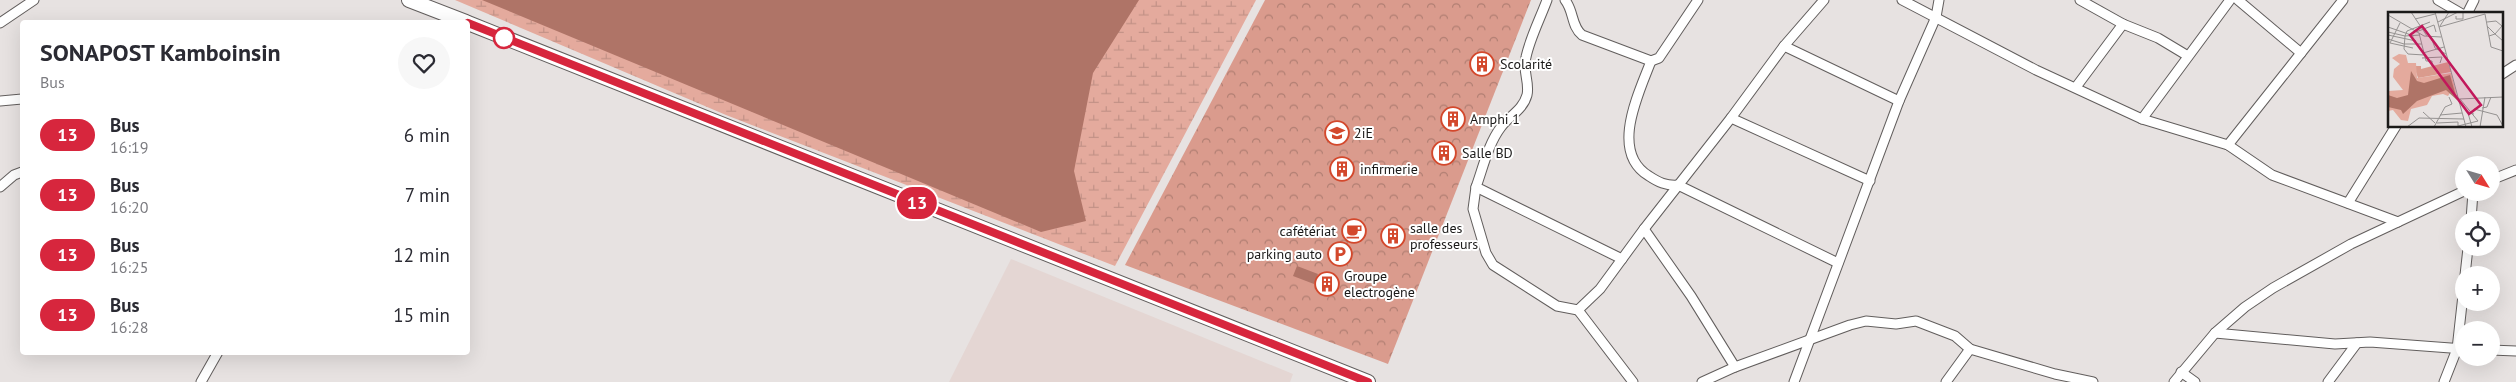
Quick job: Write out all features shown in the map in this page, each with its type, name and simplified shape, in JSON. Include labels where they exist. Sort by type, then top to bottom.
[{"type":"main road","points":[[409,0],[458,20]]},
{"type":"main road","points":[[470,25],[1368,382]]},
{"type":"street","points":[[0,23],[34,0]]},
{"type":"street","points":[[1547,0],[1526,57],[1524,71],[1528,84],[1527,95],[1522,107],[1501,126],[1494,140],[1476,187],[1473,209],[1486,253],[1493,265],[1557,306],[1578,310],[1633,382]]},
{"type":"street","points":[[1565,0],[1572,13],[1577,31],[1642,60],[1651,61],[1659,58],[1694,1]]},
{"type":"street","points":[[1578,310],[1600,289],[1644,229],[1732,118],[1784,46],[1824,0]]},
{"type":"street","points":[[1902,0],[2036,70],[2142,119],[2228,145],[2272,175],[2299,187],[2398,222]]},
{"type":"street","points":[[1794,382],[1899,101],[1936,17],[1939,0]]},
{"type":"street","points":[[2080,0],[2124,24],[2158,38],[2188,56]]},
{"type":"street","points":[[2142,119],[2230,0]]},
{"type":"street","points":[[2238,0],[2301,53]]},
{"type":"street","points":[[2228,145],[2343,0]]},
{"type":"street","points":[[2438,0],[2459,12]]},
{"type":"street","points":[[2468,12],[2474,0]]},
{"type":"street","points":[[2076,87],[2124,24]]},
{"type":"street","points":[[1784,46],[1899,101]]},
{"type":"street","points":[[1651,61],[1630,122],[1628,136],[1634,162],[1642,172],[1669,186],[1678,185],[1838,263]]},
{"type":"street","points":[[2504,73],[2516,65]]},
{"type":"street","points":[[0,101],[20,99]]},
{"type":"street","points":[[1732,118],[1870,181]]},
{"type":"street","points":[[2348,203],[2395,128]]},
{"type":"street","points":[[2500,176],[2516,170]]},
{"type":"street","points":[[0,187],[14,174],[20,172]]},
{"type":"street","points":[[1476,187],[1622,259]]},
{"type":"street","points":[[2174,382],[2216,334],[2245,307],[2273,288],[2351,244],[2455,195]]},
{"type":"street","points":[[1644,229],[1691,296],[1735,367]]},
{"type":"street","points":[[1702,382],[1735,367],[1850,325],[1866,321],[1896,324],[1916,321],[1955,336],[1970,349],[2052,378],[2093,382]]},
{"type":"street","points":[[2216,334],[2298,342],[2402,343],[2455,348]]},
{"type":"street","points":[[2328,382],[2357,344]]},
{"type":"street","points":[[1946,382],[1970,349]]},
{"type":"street","points":[[2500,350],[2516,350]]},
{"type":"street","points":[[201,382],[216,355]]},
{"type":"street","points":[[2444,382],[2455,361]]},
{"type":"street","points":[[2182,372],[2195,382]]},
{"type":"shaded area","points":[[482,0],[1139,0],[1093,73],[1074,171],[1086,221],[1041,232]]},
{"type":"shaded area","points":[[1011,259],[1293,374],[1290,382],[949,382]]},
{"type":"shaded area","points":[[1297,266],[1318,274],[1314,284],[1293,276]]},
{"type":"green space","points":[[455,0],[1256,0],[1115,266],[726,115]]},
{"type":"green space","name":"2iE","points":[[1265,0],[1531,0],[1388,364],[1125,265]]},
{"type":"bus line","name":"13","points":[[470,24],[1368,382]]},
{"type":"place","name":"Scolarité","points":[[1482,64]]},
{"type":"place","name":"Amphi 1","points":[[1453,119]]},
{"type":"place","name":"2iE","points":[[1337,133]]},
{"type":"place","name":"Salle BD","points":[[1444,153]]},
{"type":"place","name":"infirmerie","points":[[1342,169]]},
{"type":"place","name":"cafétériat","points":[[1354,231]]},
{"type":"place","name":"salle des professeurs","points":[[1393,236]]},
{"type":"place","name":"parking auto","points":[[1340,254]]},
{"type":"place","name":"Groupe electrogène","points":[[1327,284]]}]
